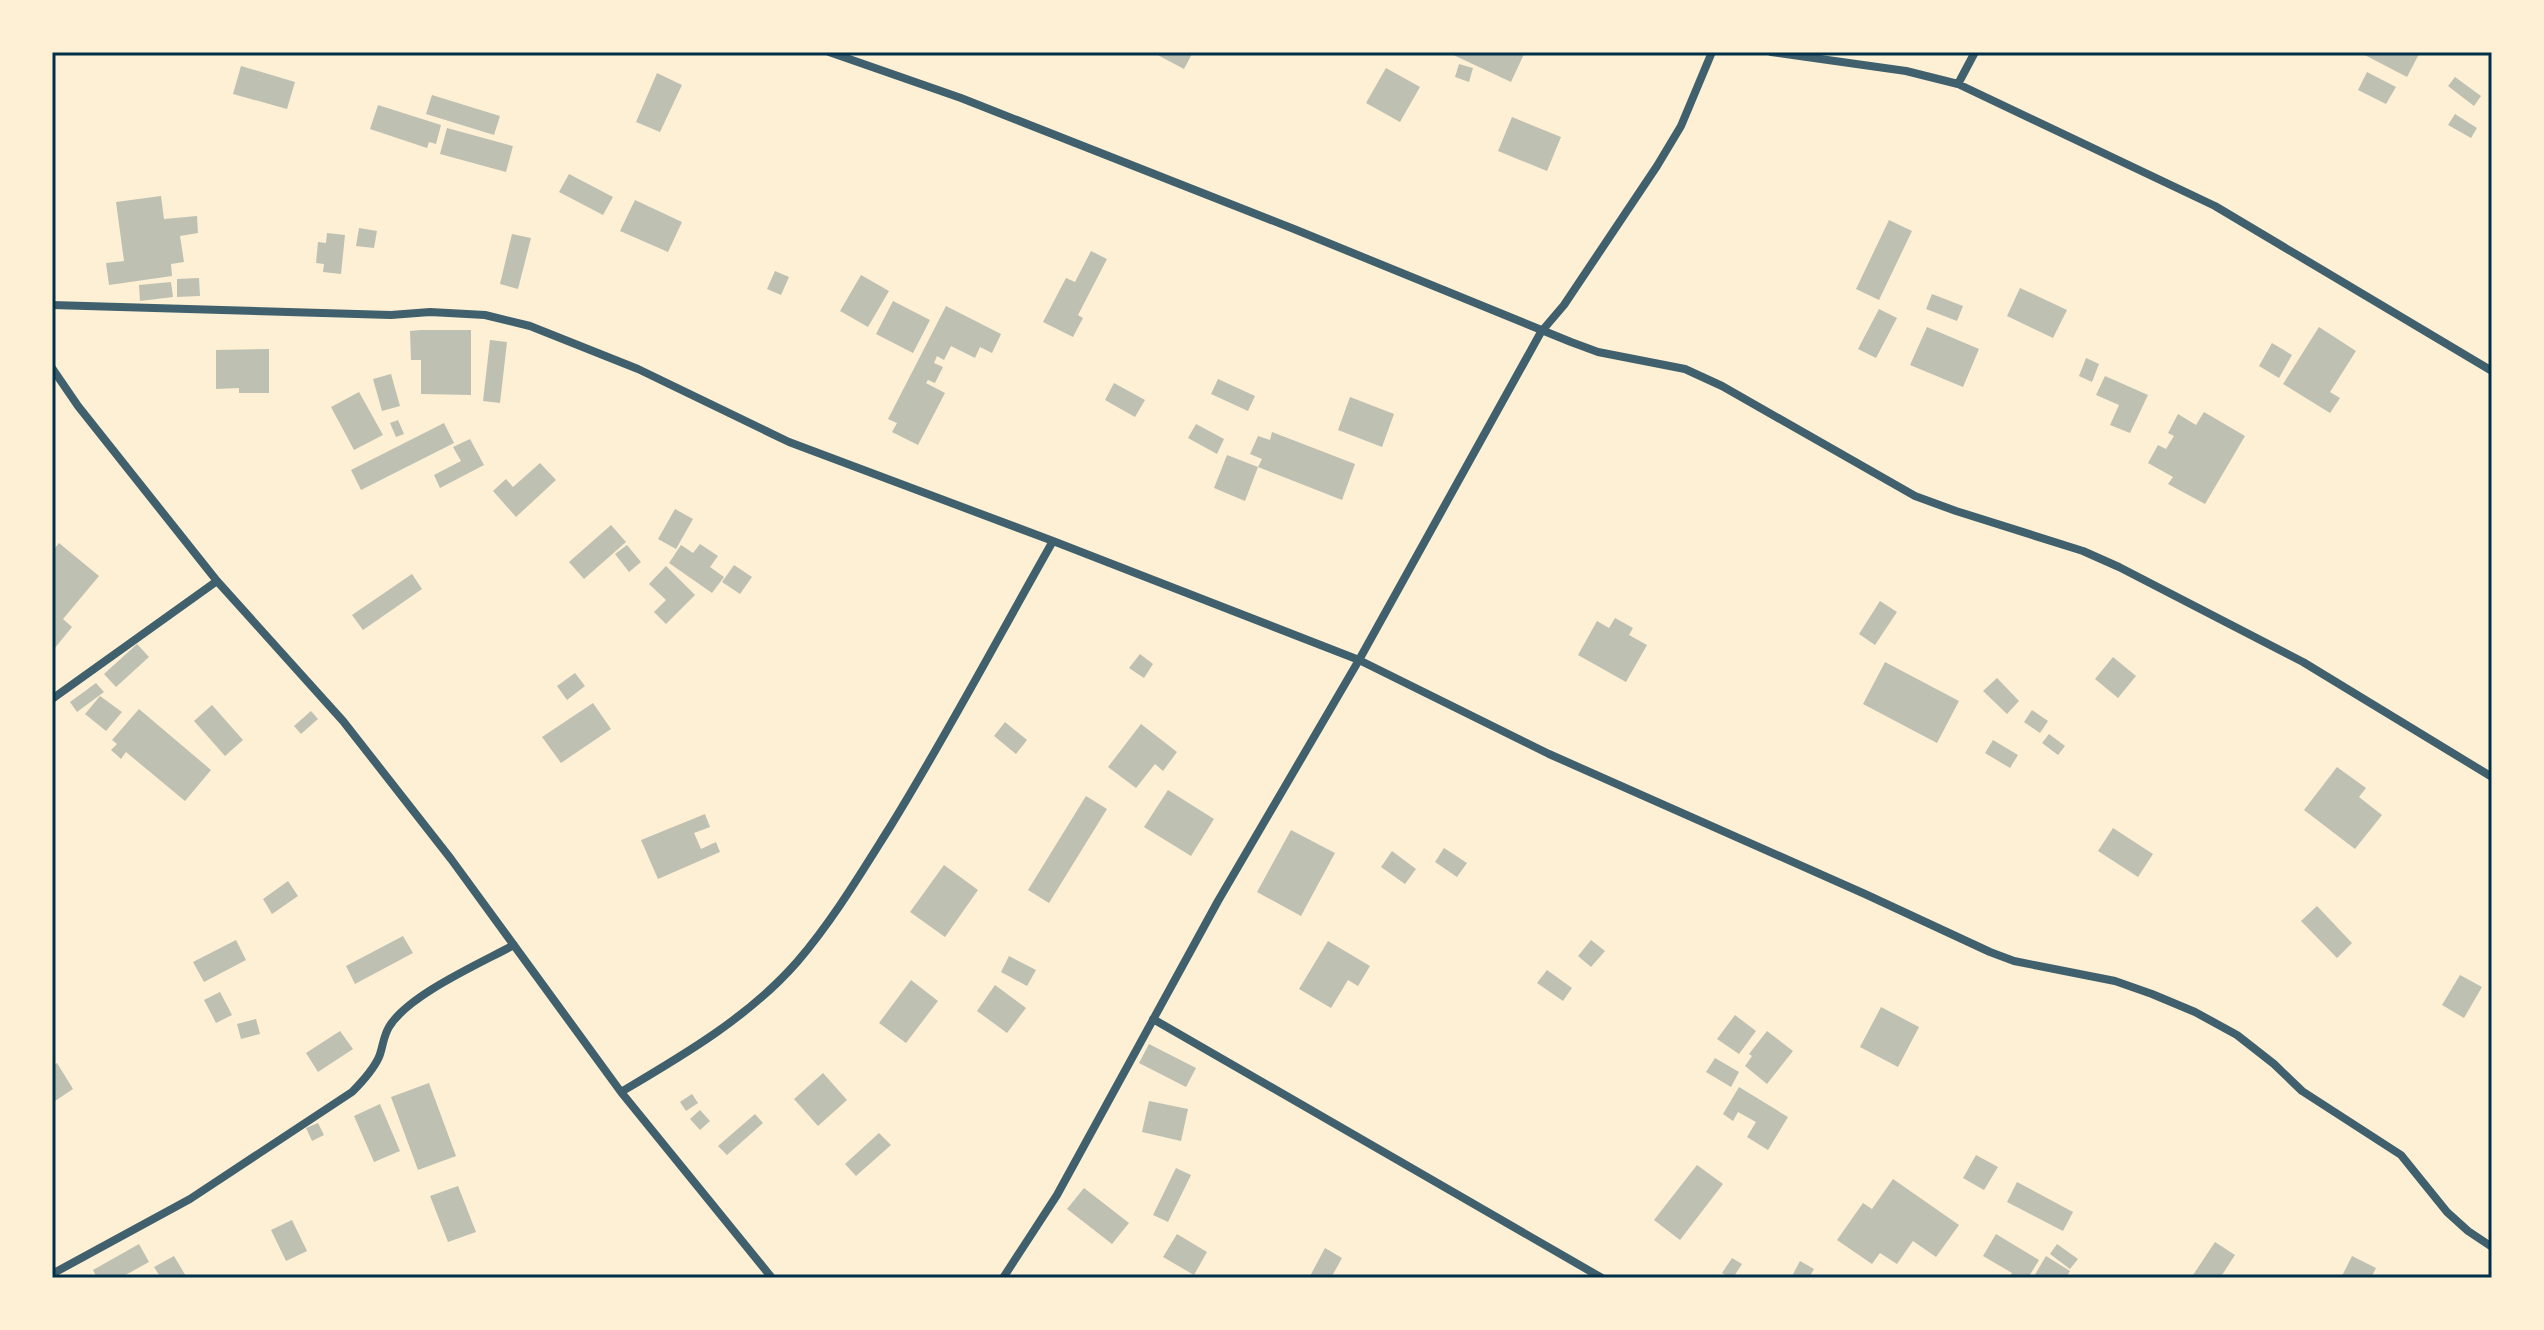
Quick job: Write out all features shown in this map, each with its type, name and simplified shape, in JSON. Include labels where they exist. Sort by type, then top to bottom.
[{"type":"street","points":[[829,52],[975,103],[1294,229],[1541,332],[1598,352],[1685,369],[1722,386],[1915,496],[2083,551],[2119,567],[2303,662],[2492,777]]},
{"type":"street","points":[[1003,1278],[1057,1195],[1218,901],[1359,660],[1541,332],[1564,305],[1681,126],[1712,52]]},
{"type":"street","points":[[1771,52],[1906,71],[1958,84],[2215,206],[2492,371]]},
{"type":"street","points":[[1958,84],[1975,52]]},
{"type":"street","points":[[52,305],[391,315],[430,312],[485,315],[530,326],[638,369],[789,442],[1359,660],[1549,754],[1990,952],[2014,961],[2115,981],[2195,1012],[2237,1035],[2302,1091],[2401,1155],[2447,1212],[2492,1247]]},
{"type":"street","points":[[52,368],[78,406],[217,581],[343,721],[451,859],[621,1092],[772,1278]]},
{"type":"street","points":[[621,1092],[687,1053],[755,1002],[795,964],[843,902],[914,788],[1053,541]]},
{"type":"street","points":[[52,699],[217,581]]},
{"type":"street","points":[[52,1274],[190,1199],[352,1092],[379,1057],[389,1027],[402,1011],[438,987],[514,945]]},
{"type":"street","points":[[1153,1019],[1602,1278]]},
{"type":"building","points":[[1152,52],[1193,52],[1184,69]]},
{"type":"building","points":[[1447,52],[1525,52],[1511,82]]},
{"type":"building","points":[[2359,52],[2420,52],[2407,77]]},
{"type":"building","points":[[1459,64],[1473,68],[1469,82],[1455,77]]},
{"type":"building","points":[[241,66],[295,82],[287,109],[233,94]]},
{"type":"building","points":[[1386,68],[1420,87],[1400,122],[1366,103]]},
{"type":"building","points":[[2367,72],[2396,87],[2386,104],[2358,90]]},
{"type":"building","points":[[657,73],[682,85],[660,132],[636,122]]},
{"type":"building","points":[[2455,77],[2481,96],[2474,106],[2448,86]]},
{"type":"building","points":[[432,95],[500,116],[494,135],[426,114]]},
{"type":"building","points":[[378,105],[441,125],[436,144],[429,142],[427,148],[370,129]]},
{"type":"building","points":[[2455,114],[2477,128],[2471,138],[2448,125]]},
{"type":"building","points":[[1512,117],[1561,137],[1547,171],[1498,151]]},
{"type":"building","points":[[447,128],[513,146],[506,172],[440,154]]},
{"type":"building","points":[[569,174],[613,197],[603,215],[559,192]]},
{"type":"building","points":[[161,196],[164,219],[197,216],[198,233],[180,236],[184,262],[171,264],[172,276],[109,285],[106,263],[124,261],[116,202]]},
{"type":"building","points":[[635,200],[682,222],[668,252],[620,231]]},
{"type":"building","points":[[1889,220],[1912,231],[1879,300],[1856,289]]},
{"type":"building","points":[[359,228],[377,231],[374,248],[356,246]]},
{"type":"building","points":[[327,233],[345,235],[341,274],[323,272],[324,264],[316,263],[318,242],[326,243]]},
{"type":"building","points":[[512,234],[531,238],[518,289],[500,284]]},
{"type":"building","points":[[1091,251],[1107,259],[1078,315],[1083,318],[1073,337],[1043,322],[1066,278],[1075,282]]},
{"type":"building","points":[[775,271],[789,277],[781,295],[767,289]]},
{"type":"building","points":[[861,275],[889,291],[868,327],[840,311]]},
{"type":"building","points":[[199,278],[200,296],[177,297],[177,279]]},
{"type":"building","points":[[171,282],[173,297],[140,301],[139,285]]},
{"type":"building","points":[[2020,288],[2067,310],[2053,338],[2007,316]]},
{"type":"building","points":[[1932,294],[1963,306],[1957,321],[1926,309]]},
{"type":"building","points":[[893,301],[930,320],[913,353],[876,334]]},
{"type":"building","points":[[946,306],[1001,334],[992,353],[980,347],[975,358],[951,346],[944,360],[937,356],[934,363],[943,367],[935,383],[928,380],[926,383],[945,393],[918,445],[892,432],[897,423],[888,419]]},
{"type":"building","points":[[1879,309],[1897,318],[1876,358],[1858,349]]},
{"type":"building","points":[[1927,327],[1979,349],[1963,387],[1910,365]]},
{"type":"building","points":[[2319,327],[2356,351],[2330,392],[2340,398],[2330,413],[2283,384]]},
{"type":"building","points":[[471,330],[471,395],[421,394],[421,360],[411,360],[410,331]]},
{"type":"building","points":[[490,340],[507,342],[500,403],[483,401]]},
{"type":"building","points":[[2272,343],[2292,355],[2279,378],[2259,366]]},
{"type":"building","points":[[269,349],[269,393],[239,393],[239,388],[216,389],[216,350]]},
{"type":"building","points":[[2086,358],[2099,364],[2092,382],[2079,376]]},
{"type":"building","points":[[391,374],[400,406],[382,411],[373,379]]},
{"type":"building","points":[[2105,376],[2148,395],[2130,433],[2110,425],[2119,405],[2096,395]]},
{"type":"building","points":[[1218,379],[1255,396],[1248,411],[1211,394]]},
{"type":"building","points":[[1114,383],[1145,400],[1135,417],[1105,400]]},
{"type":"building","points":[[359,392],[383,435],[354,450],[331,407]]},
{"type":"building","points":[[1350,397],[1394,414],[1382,447],[1338,430]]},
{"type":"building","points":[[2204,412],[2245,436],[2205,504],[2168,484],[2173,477],[2148,463],[2158,445],[2166,449],[2174,436],[2168,433],[2178,414],[2196,425]]},
{"type":"building","points":[[398,420],[404,434],[396,437],[390,423]]},
{"type":"building","points":[[444,423],[454,443],[361,490],[351,470]]},
{"type":"building","points":[[1196,424],[1224,439],[1217,454],[1188,438]]},
{"type":"building","points":[[1272,432],[1355,464],[1342,500],[1258,467],[1262,459],[1250,454],[1258,436],[1270,440]]},
{"type":"building","points":[[470,439],[484,465],[440,488],[434,475],[461,461],[453,447]]},
{"type":"building","points":[[1227,455],[1258,467],[1245,501],[1214,488]]},
{"type":"building","points":[[540,463],[556,480],[516,517],[493,491],[506,479],[513,487]]},
{"type":"building","points":[[675,509],[693,519],[676,549],[658,539]]},
{"type":"building","points":[[611,525],[626,542],[584,579],[569,562]]},
{"type":"building","points":[[59,543],[99,576],[63,619],[72,627],[54,649],[52,552]]},
{"type":"building","points":[[700,544],[718,556],[710,567],[724,577],[712,593],[669,563],[681,545],[693,553]]},
{"type":"building","points":[[627,545],[641,562],[629,572],[615,554]]},
{"type":"building","points":[[734,565],[752,577],[740,594],[722,582]]},
{"type":"building","points":[[666,566],[695,595],[666,624],[654,612],[666,600],[649,584]]},
{"type":"building","points":[[412,574],[422,589],[363,630],[352,615]]},
{"type":"building","points":[[1880,601],[1897,612],[1875,645],[1859,634]]},
{"type":"building","points":[[1615,618],[1633,628],[1629,635],[1647,645],[1626,682],[1578,655],[1597,621],[1609,628]]},
{"type":"building","points":[[137,644],[149,657],[116,687],[104,674]]},
{"type":"building","points":[[1140,654],[1153,664],[1144,678],[1129,668]]},
{"type":"building","points":[[2113,657],[2136,676],[2118,698],[2095,679]]},
{"type":"building","points":[[1885,662],[1959,701],[1937,743],[1863,704]]},
{"type":"building","points":[[575,673],[585,686],[567,700],[557,686]]},
{"type":"building","points":[[1997,678],[2019,701],[2007,714],[1983,691]]},
{"type":"building","points":[[96,683],[104,692],[77,712],[70,702]]},
{"type":"building","points":[[100,696],[122,712],[106,731],[85,714]]},
{"type":"building","points":[[593,703],[611,729],[561,763],[542,737]]},
{"type":"building","points":[[212,705],[243,740],[225,756],[194,721]]},
{"type":"building","points":[[139,709],[211,770],[185,801],[126,752],[121,759],[111,750],[117,744],[112,740]]},
{"type":"building","points":[[2032,710],[2048,721],[2040,733],[2024,722]]},
{"type":"building","points":[[311,711],[318,719],[301,734],[294,726]]},
{"type":"building","points":[[1005,722],[1027,740],[1016,754],[994,736]]},
{"type":"building","points":[[1141,724],[1177,752],[1163,771],[1155,764],[1136,788],[1108,767]]},
{"type":"building","points":[[2049,734],[2065,746],[2058,755],[2042,743]]},
{"type":"building","points":[[1993,740],[2018,755],[2010,768],[1985,753]]},
{"type":"building","points":[[2337,767],[2366,788],[2359,797],[2382,815],[2355,849],[2304,810]]},
{"type":"building","points":[[1168,790],[1214,819],[1191,856],[1144,827]]},
{"type":"building","points":[[1086,796],[1107,809],[1049,903],[1028,890]]},
{"type":"building","points":[[705,814],[710,827],[694,833],[701,849],[716,842],[720,852],[658,879],[641,840]]},
{"type":"building","points":[[2113,828],[2153,854],[2138,877],[2098,851]]},
{"type":"building","points":[[1291,830],[1335,853],[1301,916],[1257,892]]},
{"type":"building","points":[[1444,848],[1467,863],[1457,877],[1435,862]]},
{"type":"building","points":[[1392,851],[1416,869],[1405,884],[1381,867]]},
{"type":"building","points":[[944,865],[978,890],[945,937],[910,912]]},
{"type":"building","points":[[288,881],[298,896],[272,914],[263,899]]},
{"type":"building","points":[[2317,906],[2352,943],[2337,958],[2301,921]]},
{"type":"building","points":[[403,936],[413,953],[355,984],[346,966]]},
{"type":"building","points":[[236,940],[246,960],[204,982],[193,962]]},
{"type":"building","points":[[1591,940],[1605,951],[1591,967],[1578,956]]},
{"type":"building","points":[[1328,941],[1370,966],[1358,986],[1348,980],[1331,1008],[1299,989]]},
{"type":"building","points":[[1009,956],[1036,970],[1027,986],[1001,972]]},
{"type":"building","points":[[1547,970],[1572,988],[1563,1001],[1537,983]]},
{"type":"building","points":[[2460,975],[2482,987],[2464,1018],[2442,1005]]},
{"type":"building","points":[[911,980],[938,1001],[906,1043],[879,1023]]},
{"type":"building","points":[[995,985],[1026,1008],[1007,1033],[977,1011]]},
{"type":"building","points":[[220,992],[232,1015],[216,1023],[204,1000]]},
{"type":"building","points":[[1881,1007],[1919,1027],[1898,1067],[1860,1047]]},
{"type":"building","points":[[1735,1015],[1756,1031],[1739,1054],[1717,1039]]},
{"type":"building","points":[[256,1019],[260,1034],[241,1039],[237,1024]]},
{"type":"building","points":[[340,1031],[353,1049],[318,1072],[306,1053]]},
{"type":"building","points":[[1767,1031],[1793,1051],[1767,1084],[1745,1066],[1752,1056],[1749,1054]]},
{"type":"building","points":[[1149,1044],[1196,1068],[1186,1087],[1139,1063]]},
{"type":"building","points":[[1715,1058],[1739,1072],[1731,1087],[1706,1072]]},
{"type":"building","points":[[57,1063],[73,1089],[52,1103],[52,1066]]},
{"type":"building","points":[[823,1073],[847,1100],[818,1126],[794,1099]]},
{"type":"building","points":[[429,1083],[456,1156],[418,1170],[391,1097]]},
{"type":"building","points":[[1739,1087],[1788,1117],[1768,1150],[1747,1137],[1756,1122],[1738,1112],[1733,1121],[1723,1114]]},
{"type":"building","points":[[692,1094],[698,1103],[686,1111],[680,1102]]},
{"type":"building","points":[[1149,1101],[1188,1109],[1181,1141],[1142,1132]]},
{"type":"building","points":[[380,1104],[400,1151],[374,1162],[354,1116]]},
{"type":"building","points":[[700,1110],[710,1121],[700,1130],[690,1119]]},
{"type":"building","points":[[755,1114],[763,1123],[727,1155],[718,1146]]},
{"type":"building","points":[[318,1123],[324,1135],[312,1141],[306,1128]]},
{"type":"building","points":[[879,1133],[891,1145],[856,1176],[845,1164]]},
{"type":"building","points":[[1976,1155],[1998,1167],[1984,1190],[1963,1178]]},
{"type":"building","points":[[1697,1165],[1723,1184],[1680,1240],[1654,1220]]},
{"type":"building","points":[[1176,1168],[1191,1175],[1168,1222],[1153,1215]]},
{"type":"building","points":[[1893,1179],[1959,1225],[1936,1257],[1913,1241],[1897,1264],[1880,1253],[1872,1264],[1837,1240],[1863,1203],[1872,1209]]},
{"type":"building","points":[[2017,1182],[2073,1212],[2063,1231],[2007,1202]]},
{"type":"building","points":[[458,1186],[476,1232],[448,1242],[430,1196]]},
{"type":"building","points":[[1084,1188],[1129,1223],[1112,1244],[1067,1209]]},
{"type":"building","points":[[292,1220],[307,1251],[286,1261],[271,1230]]},
{"type":"building","points":[[1177,1234],[1207,1252],[1194,1275],[1163,1257]]},
{"type":"building","points":[[1996,1234],[2039,1260],[2028,1278],[2009,1278],[2012,1273],[1983,1256]]},
{"type":"building","points":[[2215,1242],[2235,1255],[2220,1278],[2191,1278]]},
{"type":"building","points":[[139,1244],[149,1262],[120,1278],[97,1278],[93,1270]]},
{"type":"building","points":[[2057,1244],[2078,1259],[2070,1269],[2050,1254]]},
{"type":"building","points":[[1325,1248],[1342,1258],[1331,1278],[1309,1278]]},
{"type":"building","points":[[174,1256],[187,1278],[161,1278],[154,1267]]},
{"type":"building","points":[[2046,1256],[2070,1271],[2066,1278],[2033,1278]]},
{"type":"building","points":[[2352,1256],[2376,1268],[2371,1278],[2341,1278]]},
{"type":"building","points":[[1732,1258],[1742,1264],[1730,1278],[1722,1273]]},
{"type":"building","points":[[1800,1261],[1814,1269],[1809,1278],[1791,1278]]}]
